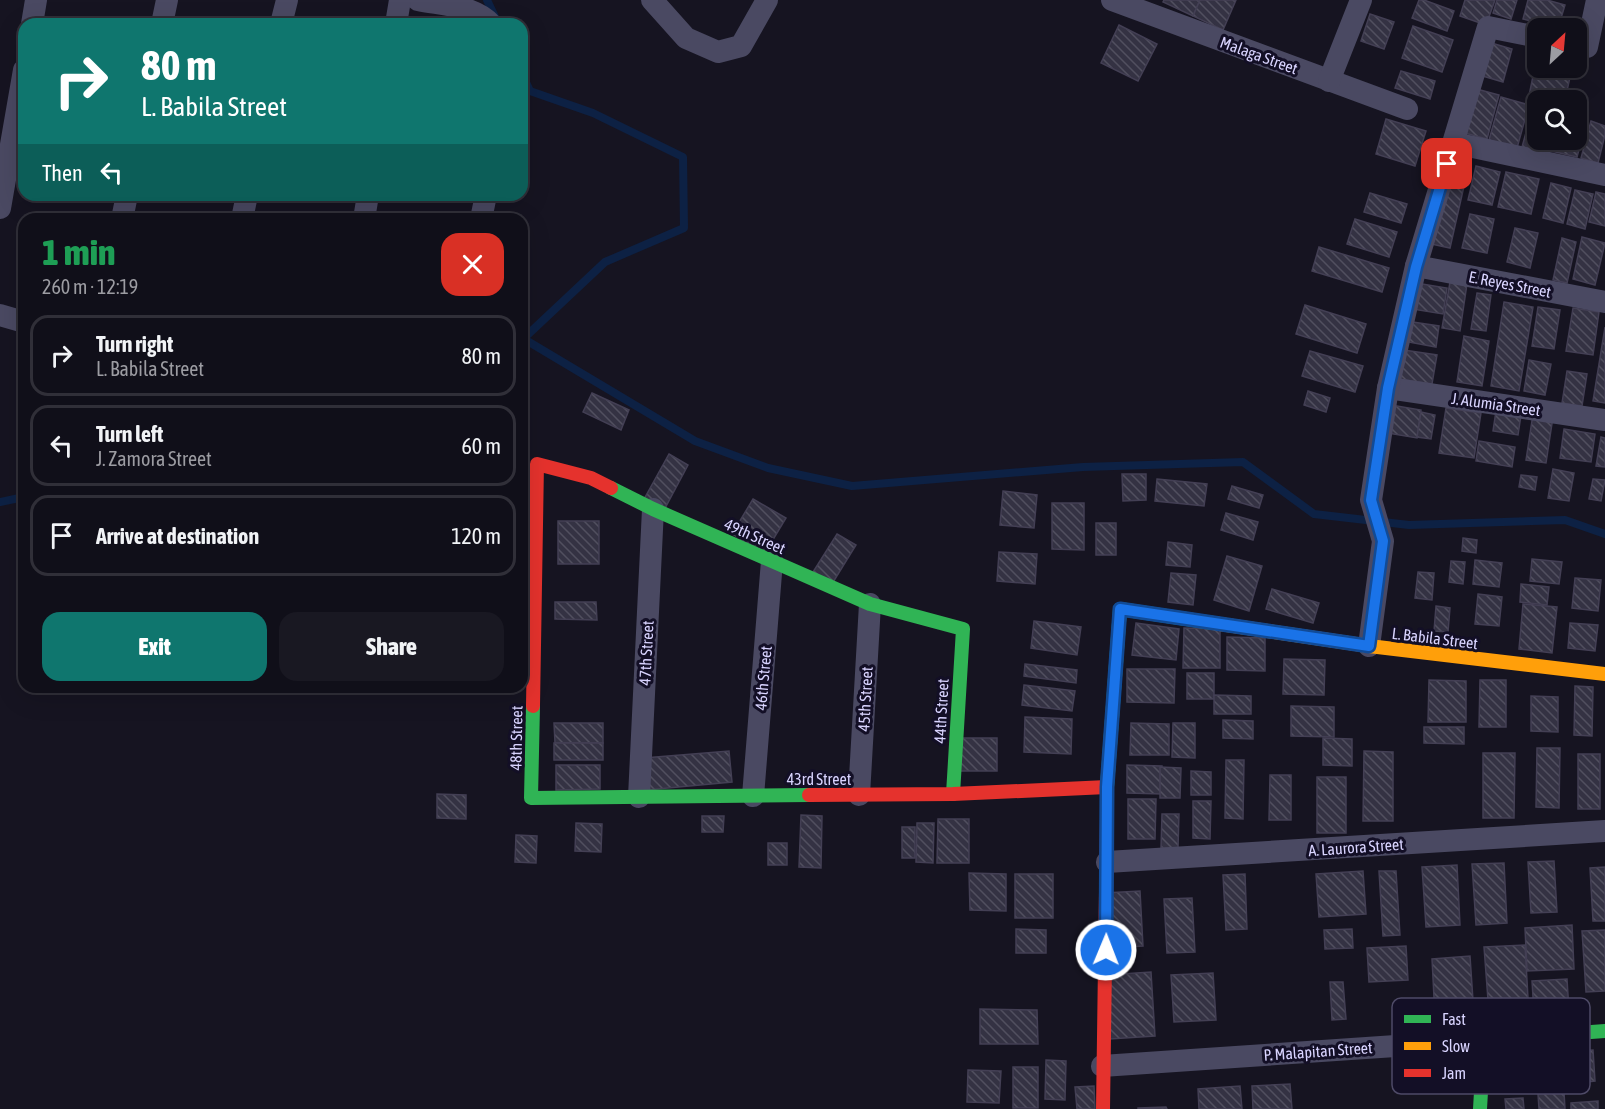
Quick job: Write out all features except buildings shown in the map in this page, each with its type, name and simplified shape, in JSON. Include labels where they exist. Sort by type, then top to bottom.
[{"type":"street","points":[[33,18],[36,0]]},
{"type":"street","points":[[163,18],[167,0]]},
{"type":"street","points":[[283,18],[287,0]]},
{"type":"street","points":[[397,18],[400,0]]},
{"type":"street","points":[[418,0],[467,10],[485,18]]},
{"type":"street","points":[[652,0],[686,38],[718,52],[741,46],[767,0]]},
{"type":"street","name":"Malaga Street","points":[[1112,0],[1407,109]]},
{"type":"street","points":[[1329,81],[1361,0]]},
{"type":"street","points":[[1590,47],[1597,0]]},
{"type":"street","points":[[1369,646],[1383,541],[1371,500],[1388,388],[1416,267],[1488,27],[1527,35]]},
{"type":"street","points":[[0,207],[18,104]]},
{"type":"street","points":[[1454,143],[1605,175]]},
{"type":"street","name":"E. Reyes Street","points":[[1416,267],[1605,302]]},
{"type":"street","points":[[0,315],[18,320]]},
{"type":"street","name":"J. Alumia Street","points":[[1388,388],[1605,420]]},
{"type":"street","name":"49th Street","points":[[537,464],[591,478],[653,509],[870,604],[963,629]]},
{"type":"street","name":"48th Street","points":[[531,798],[537,464]]},
{"type":"street","name":"47th Street","points":[[639,797],[653,509]]},
{"type":"street","name":"46th Street","points":[[753,796],[772,561]]},
{"type":"street","name":"45th Street","points":[[859,795],[870,604]]},
{"type":"street","name":"L. Babila Street","points":[[1107,787],[1120,609],[1369,646],[1605,674]]},
{"type":"street","name":"44th Street","points":[[953,794],[963,629]]},
{"type":"street","points":[[1103,1109],[1107,787]]},
{"type":"street","name":"43rd Street","points":[[531,798],[953,794],[1107,787]]},
{"type":"street","name":"A. Laurora Street","points":[[1107,862],[1605,831]]},
{"type":"street","name":"P. Malapitan Street","points":[[1590,1032],[1605,1031]]},
{"type":"street","name":"P. Malapitan Street","points":[[1102,1066],[1392,1046]]},
{"type":"street","points":[[1480,1109],[1481,1094]]},
{"type":"waterway","points":[[487,0],[496,18]]},
{"type":"waterway","points":[[528,87],[530,91],[593,113],[683,157],[684,228],[605,262],[528,334]]},
{"type":"waterway","points":[[528,341],[695,441],[768,468],[852,486],[1083,467],[1243,462],[1314,514],[1409,525],[1565,520],[1605,534]]},
{"type":"waterway","points":[[0,502],[18,498]]},
{"type":"traffic: fast","points":[[611,488],[653,509],[870,604],[963,629],[953,794]]},
{"type":"traffic: fast","points":[[1107,819],[1107,787],[1120,609],[1213,623]]},
{"type":"traffic: fast","points":[[533,706],[531,798],[809,795]]},
{"type":"traffic: fast","points":[[1590,1032],[1605,1031]]},
{"type":"traffic: fast","points":[[1480,1109],[1481,1094]]},
{"type":"traffic: slow","points":[[1213,623],[1369,646],[1605,674]]},
{"type":"traffic: jam","points":[[533,706],[537,464],[591,478],[611,488]]},
{"type":"traffic: jam","points":[[809,795],[953,794],[1107,787]]},
{"type":"traffic: jam","points":[[1103,1109],[1107,819]]},
{"type":"route","points":[[1106,950],[1107,787],[1120,609],[1369,646],[1383,541],[1371,500],[1388,388],[1416,267],[1447,164]]}]
